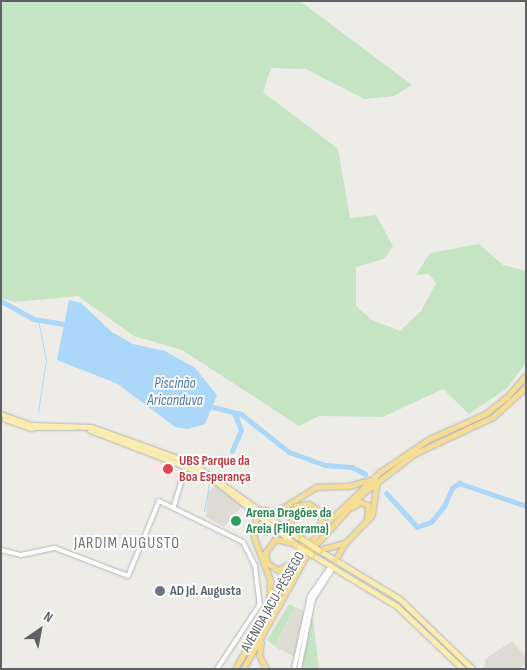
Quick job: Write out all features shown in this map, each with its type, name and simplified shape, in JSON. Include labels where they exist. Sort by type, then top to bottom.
[{"type":"highway","name":"AVENIDA JACU-PÊSSEGO","points":[[235,669],[298,557],[314,537],[375,480],[424,442],[484,414],[507,397],[526,375]]},
{"type":"highway","name":"AVENIDA JACU-PÊSSEGO","points":[[243,669],[307,554],[375,480],[414,454],[493,417],[526,387]]},
{"type":"highway","points":[[266,614],[271,586],[256,544],[257,512],[276,512],[316,487],[349,486],[375,480],[373,512],[345,543],[336,560]]},
{"type":"highway","points":[[348,509],[366,503],[369,507],[367,519]]},
{"type":"highway","points":[[302,539],[290,524],[292,512],[300,505],[313,506],[320,513],[321,523],[314,537]]},
{"type":"highway","points":[[293,543],[276,540],[266,549],[265,558],[270,566],[282,570],[298,557]]},
{"type":"highway","points":[[319,550],[345,543]]},
{"type":"highway","points":[[264,630],[259,650],[266,669]]},
{"type":"main road","points":[[1,415],[31,428],[93,430],[186,466],[217,481],[257,512],[388,591],[474,669]]},
{"type":"main road","points":[[1,415],[32,425],[92,427],[203,468],[293,543],[397,606],[464,669]]},
{"type":"main road","points":[[186,466],[203,468]]},
{"type":"main road","points":[[174,506],[186,466]]},
{"type":"main road","points":[[1,550],[25,555],[55,548],[128,576],[159,501],[174,506],[248,545],[257,574],[260,604],[217,669]]},
{"type":"main road","points":[[294,669],[310,596],[332,567]]},
{"type":"main road","points":[[299,669],[312,599],[332,567]]},
{"type":"main road","points":[[376,592],[388,591]]},
{"type":"shaded area","name":"UBS Parque da Boa Esperança","points":[[158,457],[183,467],[177,482],[152,472]]},
{"type":"shaded area","points":[[216,483],[243,505],[224,527],[206,517],[208,493]]},
{"type":"shaded area","points":[[295,607],[304,611],[295,657],[275,647]]},
{"type":"shaded area","points":[[512,641],[526,657],[526,664],[519,669],[481,669],[486,664],[484,660]]},
{"type":"green space","points":[[1,1],[300,1],[412,85],[394,96],[364,99],[306,69],[271,68],[263,92],[338,149],[350,218],[376,215],[393,246],[384,259],[356,267],[356,306],[372,320],[400,331],[421,311],[436,283],[429,274],[416,275],[430,253],[479,244],[503,265],[526,271],[526,363],[506,389],[469,414],[443,389],[383,417],[319,416],[299,426],[182,350],[134,336],[78,296],[15,302],[1,298]]},
{"type":"green space","points":[[289,604],[295,607],[275,646],[267,640]]},
{"type":"green space","points":[[312,612],[319,669],[301,669],[302,660]]},
{"type":"water","name":"Piscinão Aricanduva","points":[[69,300],[81,303],[112,332],[133,344],[165,351],[195,368],[217,395],[205,424],[188,429],[175,427],[118,384],[57,360]]},
{"type":"waterway","points":[[1,301],[33,319],[70,325]]},
{"type":"waterway","points":[[38,320],[46,360],[38,411]]},
{"type":"waterway","points":[[209,406],[241,414],[289,452],[325,465],[352,467],[365,474]]},
{"type":"waterway","points":[[232,451],[241,430],[234,413]]},
{"type":"waterway","points":[[204,511],[210,480]]},
{"type":"waterway","points":[[386,493],[417,527],[431,522],[444,506],[452,488],[459,483],[526,506]]},
{"type":"place","name":"UBS Parque da Boa Esperança","points":[[168,469]]},
{"type":"place","name":"Arena Dragões da Areia (Fliperama)","points":[[236,521]]},
{"type":"place","name":"AD Jd. Augusta","points":[[160,591]]},
{"type":"district","name":"JARDIM AUGUSTO","points":[[127,544]]}]
